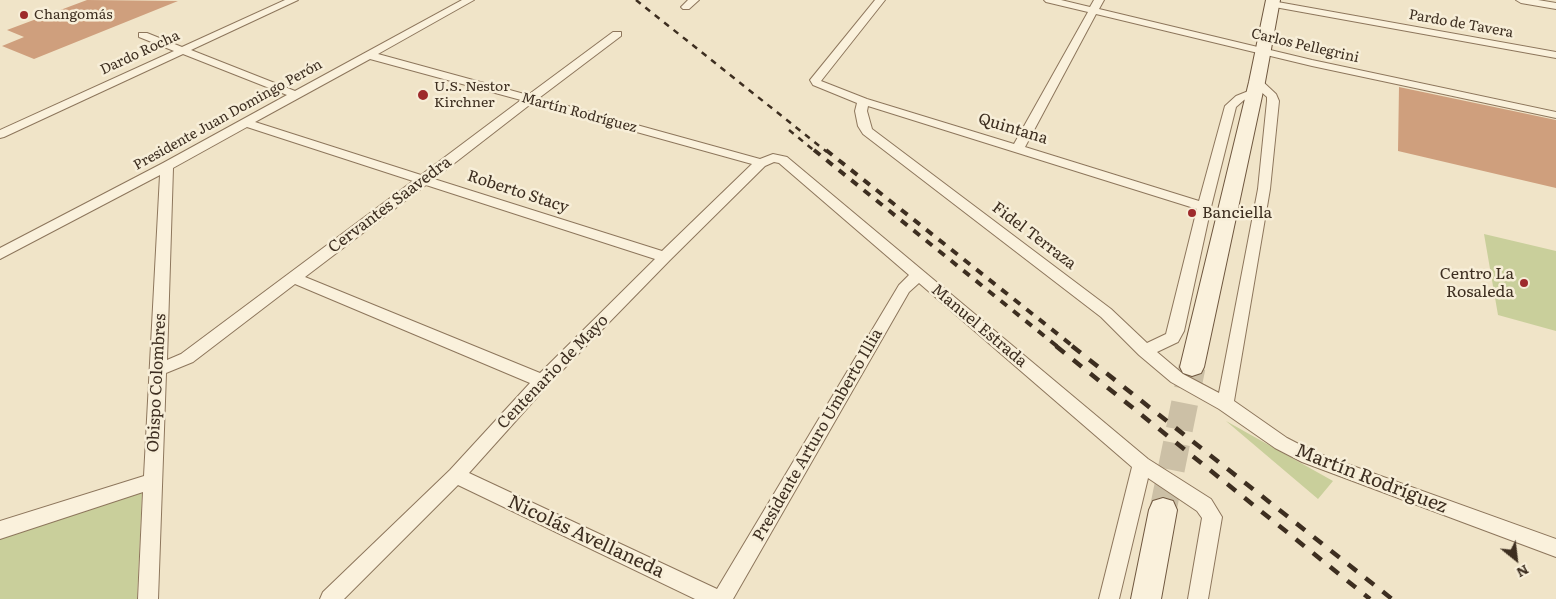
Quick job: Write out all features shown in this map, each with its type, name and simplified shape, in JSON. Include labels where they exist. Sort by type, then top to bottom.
[{"type":"main road","points":[[1192,367],[1256,87],[1272,2]]},
{"type":"main road","points":[[1146,599],[1170,499]]},
{"type":"street","name":"Dardo Rocha","points":[[0,134],[293,0]]},
{"type":"street","name":"Presidente Juan Domingo Perón","points":[[0,254],[167,166],[469,0]]},
{"type":"street","points":[[686,7],[694,0]]},
{"type":"street","name":"Quintana","points":[[880,0],[815,80],[822,87],[862,104],[1019,147],[1204,206]]},
{"type":"street","name":"Carlos Pellegrini","points":[[1049,0],[1263,52],[1556,115]]},
{"type":"street","points":[[1019,147],[1099,0]]},
{"type":"street","points":[[1521,0],[1556,6]]},
{"type":"street","name":"Pardo de Tavera","points":[[1272,2],[1556,56]]},
{"type":"street","name":"Cervantes Saavedra","points":[[158,370],[188,358],[617,34]]},
{"type":"street","points":[[143,35],[296,95]]},
{"type":"street","name":"Martín Rodríguez","points":[[368,54],[528,100],[761,163]]},
{"type":"street","points":[[1145,351],[1172,338],[1176,332],[1204,206],[1231,106],[1256,87],[1272,96],[1273,101],[1264,188],[1225,404]]},
{"type":"street","name":"Fidel Terraza","points":[[862,104],[862,118],[867,131],[1106,312],[1145,351],[1177,378],[1195,390]]},
{"type":"street","name":"Roberto Stacy","points":[[246,123],[665,257]]},
{"type":"street","name":"Manuel Estrada","points":[[761,163],[773,158],[783,160],[1142,464],[1170,499],[1204,505],[1212,517],[1198,599]]},
{"type":"street","name":"Centenario de Mayo","points":[[330,599],[456,474],[542,380],[761,163]]},
{"type":"street","name":"Obispo Colombres","points":[[148,599],[167,166]]},
{"type":"street","name":"Presidente Arturo Umberto Illia","points":[[722,599],[904,289],[919,274]]},
{"type":"street","points":[[295,278],[542,380]]},
{"type":"street","name":"Martín Rodríguez","points":[[1195,390],[1225,404],[1266,434],[1308,457],[1556,548]]},
{"type":"street","points":[[1108,599],[1142,464]]},
{"type":"street","name":"Nicolás Avellaneda","points":[[456,474],[717,599]]},
{"type":"street","points":[[0,530],[152,481]]},
{"type":"green space","name":"Centro La Rosaleda","points":[[1484,234],[1556,251],[1556,331],[1498,315]]},
{"type":"green space","points":[[1226,421],[1333,481],[1318,499]]},
{"type":"green space","points":[[142,493],[137,599],[0,599],[0,535]]},
{"type":"building","points":[[87,0],[178,1],[34,59],[2,46],[24,37],[7,30]]},
{"type":"building","points":[[1399,87],[1556,120],[1556,188],[1398,151]]},
{"type":"tunnel","points":[[1163,510],[1192,367]]},
{"type":"railway","points":[[636,0],[827,152]]},
{"type":"railway","points":[[789,130],[816,152]]},
{"type":"railway","points":[[814,150],[1058,347]]},
{"type":"railway","points":[[826,150],[1074,347]]},
{"type":"railway","points":[[1056,346],[1370,599]]},
{"type":"railway","points":[[1072,346],[1392,599]]},
{"type":"place","name":"Changomás","points":[[24,15]]},
{"type":"place","name":"U.S. Nestor Kirchner","points":[[423,95]]},
{"type":"place","name":"Banciella","points":[[1192,213]]},
{"type":"place","name":"Centro La Rosaleda","points":[[1524,283]]}]
